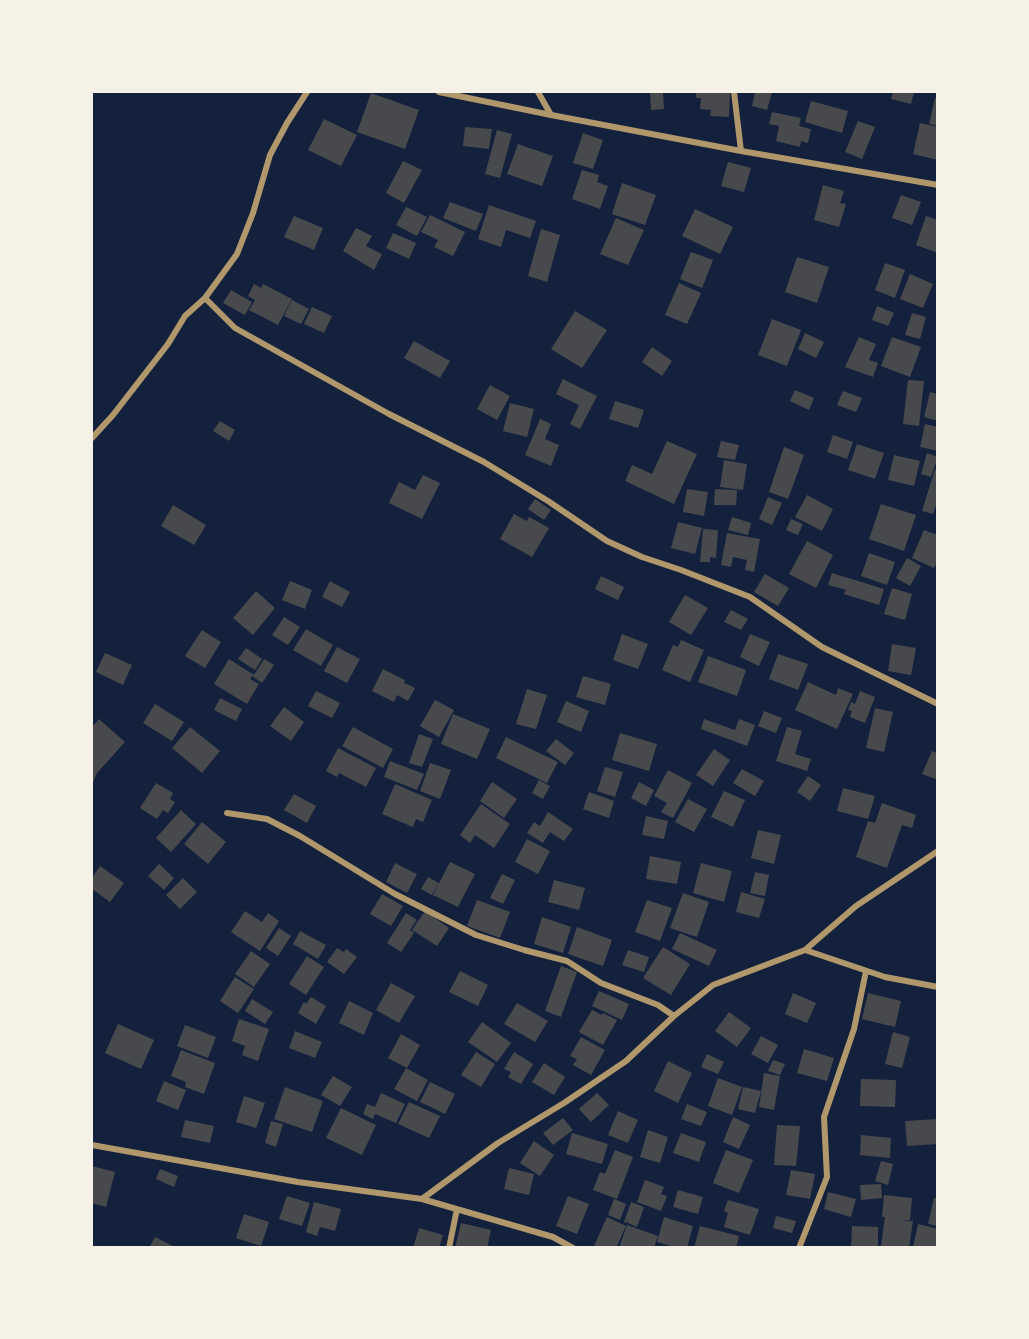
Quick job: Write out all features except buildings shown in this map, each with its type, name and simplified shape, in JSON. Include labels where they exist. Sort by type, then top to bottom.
[{"type":"street","points":[[92,438],[113,415],[168,344],[185,316],[205,298],[237,254],[253,213],[270,155],[287,123],[308,92]]},
{"type":"street","points":[[440,92],[741,151],[938,185]]},
{"type":"street","points":[[538,92],[551,115]]},
{"type":"street","points":[[734,92],[741,151]]},
{"type":"street","points":[[205,298],[235,328],[389,414],[484,462],[558,507],[607,541],[642,557],[750,597],[822,647],[938,704]]},
{"type":"street","points":[[227,813],[267,819],[300,836],[395,894],[476,934],[567,961],[601,983],[658,1005],[674,1016]]},
{"type":"street","points":[[422,1199],[498,1143],[564,1103],[626,1061],[674,1016],[713,985],[805,950],[856,906],[938,851]]},
{"type":"street","points":[[805,950],[885,977],[938,987]]},
{"type":"street","points":[[799,1248],[827,1177],[824,1117],[854,1029],[866,971]]},
{"type":"street","points":[[92,1145],[298,1182],[422,1199],[553,1237],[573,1248]]},
{"type":"street","points":[[449,1248],[457,1209]]}]
